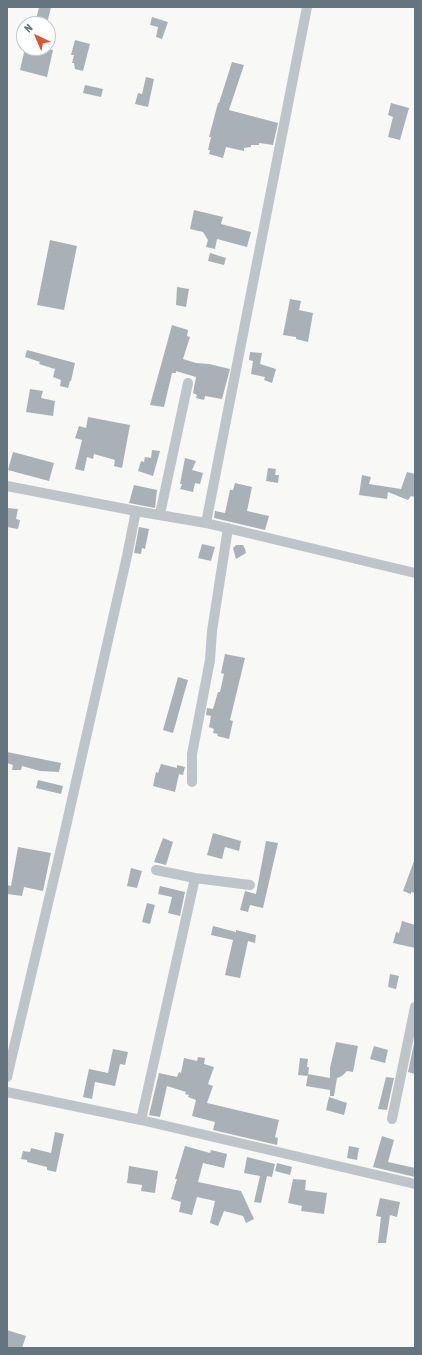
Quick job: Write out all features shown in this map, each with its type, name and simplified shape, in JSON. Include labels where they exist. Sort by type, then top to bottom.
[{"type":"street","points":[[206,523],[307,7]]},
{"type":"street","points":[[160,514],[188,383]]},
{"type":"street","points":[[7,486],[206,523],[415,573]]},
{"type":"street","points":[[7,1077],[127,556],[136,511]]},
{"type":"street","points":[[192,782],[192,754],[208,668],[212,631],[228,528]]},
{"type":"street","points":[[156,870],[195,878],[250,885]]},
{"type":"street","points":[[141,1120],[195,878]]},
{"type":"street","points":[[392,1120],[415,1007]]},
{"type":"street","points":[[7,1092],[141,1120],[415,1184]]},
{"type":"building","points":[[39,7],[51,7],[49,16],[37,16]]},
{"type":"building","points":[[152,17],[168,22],[162,39],[156,37],[158,27],[150,25]]},
{"type":"building","points":[[75,40],[90,44],[83,71],[75,69],[74,63],[72,63],[74,55],[71,55]]},
{"type":"building","points":[[23,56],[52,56],[47,77],[20,70]]},
{"type":"building","points":[[232,62],[244,65],[229,110],[278,123],[273,145],[259,143],[259,145],[251,145],[251,147],[244,148],[244,151],[226,147],[223,158],[209,154],[210,150],[208,150],[211,137],[209,137],[218,103]]},
{"type":"building","points":[[146,77],[154,79],[148,107],[135,104],[138,93],[142,94]]},
{"type":"building","points":[[85,85],[103,89],[101,97],[83,93]]},
{"type":"building","points":[[391,103],[409,108],[400,140],[388,137],[393,117],[388,115]]},
{"type":"building","points":[[194,210],[223,217],[221,224],[251,232],[247,247],[217,239],[215,249],[206,247],[208,240],[203,232],[190,229]]},
{"type":"building","points":[[50,240],[77,246],[64,310],[37,305]]},
{"type":"building","points":[[210,253],[226,258],[224,265],[208,261]]},
{"type":"building","points":[[177,287],[189,289],[186,307],[176,305]]},
{"type":"building","points":[[290,299],[301,301],[299,310],[313,313],[308,342],[296,339],[296,337],[283,335]]},
{"type":"building","points":[[172,325],[188,330],[187,336],[190,337],[183,359],[196,363],[209,364],[230,369],[222,399],[205,396],[204,400],[196,398],[197,395],[193,393],[196,377],[176,371],[176,373],[172,373],[164,407],[150,405]]},
{"type":"building","points":[[27,350],[75,363],[68,388],[60,386],[61,380],[53,377],[55,369],[39,364],[40,362],[25,357]]},
{"type":"building","points":[[250,352],[262,353],[260,364],[276,369],[272,383],[264,380],[265,377],[251,374],[253,361],[249,360]]},
{"type":"building","points":[[30,389],[43,391],[41,398],[55,401],[53,416],[26,412]]},
{"type":"building","points":[[88,417],[130,425],[122,468],[114,466],[115,460],[94,454],[93,459],[87,457],[84,471],[75,469],[82,440],[75,438],[79,426],[86,428]]},
{"type":"building","points":[[152,450],[160,451],[153,476],[138,471],[141,461],[144,462],[145,457],[151,458]]},
{"type":"building","points":[[13,452],[54,463],[49,481],[8,470]]},
{"type":"building","points":[[185,458],[196,461],[192,470],[203,473],[200,484],[195,483],[193,492],[180,489]]},
{"type":"building","points":[[268,468],[276,469],[275,475],[279,475],[278,483],[266,481]]},
{"type":"building","points":[[407,472],[415,474],[415,497],[411,496],[408,500],[388,492],[387,499],[359,495],[362,475],[371,477],[369,484],[401,489]]},
{"type":"building","points":[[235,483],[252,487],[247,511],[269,516],[265,530],[214,518],[215,511],[225,513],[230,490],[233,490]]},
{"type":"building","points":[[134,485],[157,490],[155,508],[129,503]]},
{"type":"building","points":[[7,508],[18,509],[16,519],[20,520],[18,529],[7,527]]},
{"type":"building","points":[[139,527],[149,529],[145,549],[142,548],[141,554],[134,553]]},
{"type":"building","points":[[202,544],[215,547],[211,561],[198,558]]},
{"type":"building","points":[[236,545],[243,545],[246,553],[236,559],[233,548]]},
{"type":"building","points":[[225,654],[245,658],[230,720],[233,721],[229,739],[217,736],[218,734],[213,733],[214,729],[209,727],[211,716],[206,715],[207,708],[213,709],[218,692],[220,692],[224,674],[221,673]]},
{"type":"building","points":[[178,677],[188,680],[173,733],[163,730]]},
{"type":"building","points":[[7,752],[61,763],[59,772],[40,771],[22,766],[21,770],[12,770],[13,765],[7,763]]},
{"type":"building","points":[[161,764],[177,768],[177,765],[185,767],[183,775],[179,774],[175,792],[153,786],[156,772],[158,773]]},
{"type":"building","points":[[38,780],[63,786],[61,794],[36,788]]},
{"type":"building","points":[[213,833],[241,841],[239,851],[225,847],[222,859],[207,855]]},
{"type":"building","points":[[163,838],[173,842],[166,865],[154,862]]},
{"type":"building","points":[[266,841],[278,843],[263,908],[250,905],[248,912],[240,910],[245,891],[256,894]]},
{"type":"building","points":[[18,847],[51,853],[43,891],[24,887],[22,896],[7,894],[7,885],[11,886]]},
{"type":"building","points":[[414,861],[415,893],[411,892],[411,894],[403,891]]},
{"type":"building","points":[[131,868],[142,871],[137,888],[127,886]]},
{"type":"building","points":[[160,886],[185,892],[180,916],[168,913],[172,897],[158,894]]},
{"type":"building","points":[[147,903],[155,905],[150,924],[142,922]]},
{"type":"building","points":[[402,921],[415,925],[415,948],[393,943],[396,932],[399,933]]},
{"type":"building","points":[[213,926],[256,935],[255,943],[248,941],[240,978],[225,975],[233,940],[211,935]]},
{"type":"building","points":[[390,974],[399,976],[396,989],[388,987]]},
{"type":"building","points":[[415,1039],[415,1074],[408,1072]]},
{"type":"building","points":[[336,1042],[358,1046],[353,1072],[347,1071],[342,1076],[337,1078],[334,1096],[330,1096],[330,1090],[306,1086],[308,1074],[330,1078],[330,1068]]},
{"type":"building","points":[[374,1046],[388,1050],[385,1063],[370,1059]]},
{"type":"building","points":[[113,1049],[128,1052],[125,1065],[120,1064],[115,1086],[95,1082],[92,1099],[83,1097],[89,1069],[108,1073]]},
{"type":"building","points":[[198,1057],[205,1058],[204,1064],[214,1067],[208,1084],[213,1086],[207,1103],[279,1120],[275,1137],[278,1138],[277,1145],[213,1130],[215,1122],[192,1116],[196,1100],[188,1097],[189,1095],[185,1094],[186,1092],[167,1086],[160,1117],[149,1115],[159,1073],[177,1077],[179,1072],[181,1073],[184,1058],[197,1061]]},
{"type":"building","points":[[300,1058],[308,1059],[308,1076],[298,1075]]},
{"type":"building","points":[[386,1077],[394,1078],[387,1110],[378,1109]]},
{"type":"building","points":[[329,1097],[347,1103],[344,1115],[326,1110]]},
{"type":"building","points":[[55,1132],[64,1134],[56,1172],[47,1170],[47,1167],[21,1159],[23,1151],[30,1152],[31,1148],[51,1153]]},
{"type":"building","points":[[382,1136],[394,1140],[388,1162],[415,1168],[415,1177],[373,1167]]},
{"type":"building","points":[[185,1146],[210,1153],[211,1150],[227,1154],[224,1168],[203,1163],[198,1182],[241,1191],[254,1219],[246,1223],[243,1216],[224,1211],[218,1226],[210,1223],[215,1201],[197,1197],[192,1215],[179,1212],[181,1202],[171,1199],[177,1179],[175,1179]]},
{"type":"building","points":[[349,1146],[359,1148],[357,1160],[347,1158]]},
{"type":"building","points":[[247,1157],[275,1164],[272,1177],[267,1176],[261,1203],[254,1202],[260,1176],[244,1173]]},
{"type":"building","points":[[277,1163],[292,1167],[290,1175],[275,1171]]},
{"type":"building","points":[[129,1166],[158,1171],[155,1193],[141,1191],[142,1185],[127,1183]]},
{"type":"building","points":[[293,1179],[306,1180],[305,1190],[327,1193],[324,1214],[301,1211],[302,1206],[288,1203]]},
{"type":"building","points":[[380,1198],[400,1202],[397,1217],[390,1215],[386,1243],[378,1243],[381,1217],[376,1216]]},
{"type":"building","points":[[7,1330],[26,1336],[22,1348],[7,1348]]}]
